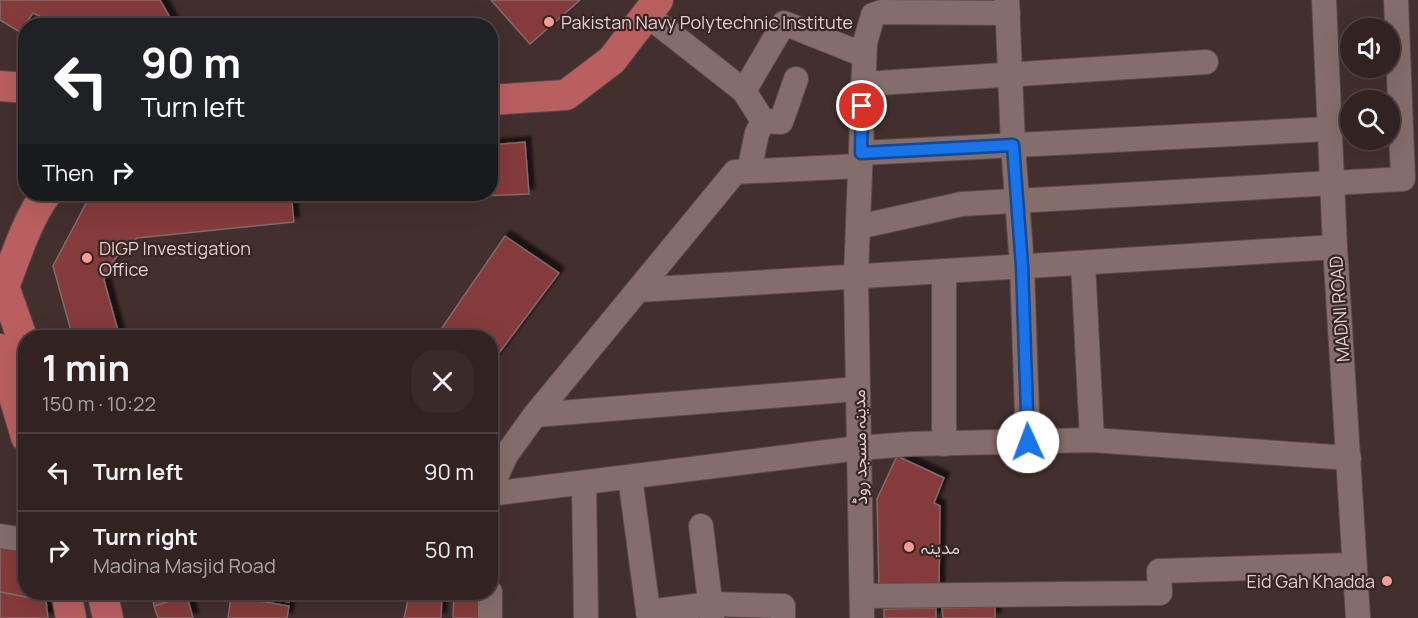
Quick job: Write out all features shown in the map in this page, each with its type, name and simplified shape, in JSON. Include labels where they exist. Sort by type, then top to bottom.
[{"type":"main road","points":[[498,99],[566,95],[612,60],[653,7]]},
{"type":"main road","points":[[0,86],[18,87]]},
{"type":"main road","points":[[19,330],[2,281],[42,201]]},
{"type":"main road","points":[[0,349],[18,410]]},
{"type":"main road","points":[[68,600],[71,618]]},
{"type":"main road","points":[[104,600],[108,618]]},
{"type":"street","name":"MADNI ROAD","points":[[1324,0],[1335,247],[1358,618]]},
{"type":"street","points":[[858,227],[962,204],[1403,178],[1396,0]]},
{"type":"street","points":[[1007,6],[1013,145],[1022,266],[1028,442]]},
{"type":"street","name":"مدینہ مسجد روڈ","points":[[862,607],[856,276],[864,49],[873,15],[882,12],[1007,6]]},
{"type":"street","points":[[653,7],[672,33],[741,89],[763,121]]},
{"type":"street","points":[[741,89],[784,23],[864,49]]},
{"type":"street","points":[[863,84],[1206,63]]},
{"type":"street","points":[[763,121],[781,122],[796,79]]},
{"type":"street","points":[[749,171],[757,133],[763,121]]},
{"type":"street","points":[[498,474],[506,455],[535,415],[735,172],[1013,145],[1329,129]]},
{"type":"street","points":[[638,290],[1335,247]]},
{"type":"street","points":[[1083,263],[1092,440]]},
{"type":"street","points":[[944,271],[944,444]]},
{"type":"street","points":[[535,415],[858,389]]},
{"type":"street","points":[[498,491],[584,483],[859,448],[944,444],[1092,440],[1348,458]]},
{"type":"street","points":[[630,477],[649,615],[783,606],[783,618]]},
{"type":"street","points":[[584,483],[586,618]]},
{"type":"street","points":[[701,525],[712,611]]},
{"type":"street","points":[[0,536],[18,539]]},
{"type":"street","points":[[862,607],[1160,593],[1158,571],[1354,565]]},
{"type":"street","points":[[490,600],[490,618]]},
{"type":"building","points":[[0,0],[160,0],[170,18],[44,18],[33,13],[30,18],[18,18],[18,31],[0,20]]},
{"type":"building","points":[[491,0],[580,0],[530,44]]},
{"type":"building","points":[[525,142],[529,194],[498,195],[498,144]]},
{"type":"building","name":"DIGP Investigation Office","points":[[87,201],[292,201],[294,222],[137,238],[122,250],[110,266],[104,280],[118,330],[71,330],[53,266]]},
{"type":"building","points":[[505,236],[559,273],[498,354],[498,330],[440,330]]},
{"type":"building","name":"مدینہ","points":[[897,456],[944,478],[934,503],[940,506],[939,588],[879,590],[877,499]]},
{"type":"building","points":[[0,542],[18,545],[18,596],[0,592]]},
{"type":"building","points":[[0,592],[18,596],[18,600],[46,601],[48,618],[0,618]]},
{"type":"building","points":[[153,600],[174,600],[154,606]]},
{"type":"building","points":[[174,600],[188,600],[193,618],[158,618],[154,606]]},
{"type":"building","points":[[230,600],[254,600],[289,606],[287,618],[228,618]]},
{"type":"building","points":[[408,600],[442,600],[441,618],[404,618]]},
{"type":"building","points":[[454,600],[484,600],[484,618],[453,618]]},
{"type":"building","points":[[995,607],[995,618],[943,618],[942,608]]},
{"type":"building","points":[[936,608],[936,618],[884,618],[884,609]]},
{"type":"place","name":"Pakistan Navy Polytechnic Institute","points":[[549,22]]},
{"type":"place","name":"DIGP Investigation Office","points":[[87,258]]},
{"type":"place","name":"مدینہ","points":[[909,547]]},
{"type":"place","name":"Eid Gah Khadda","points":[[1387,581]]},
{"type":"route","points":[[862,106],[861,153],[1013,145],[1022,266],[1028,442]]}]
